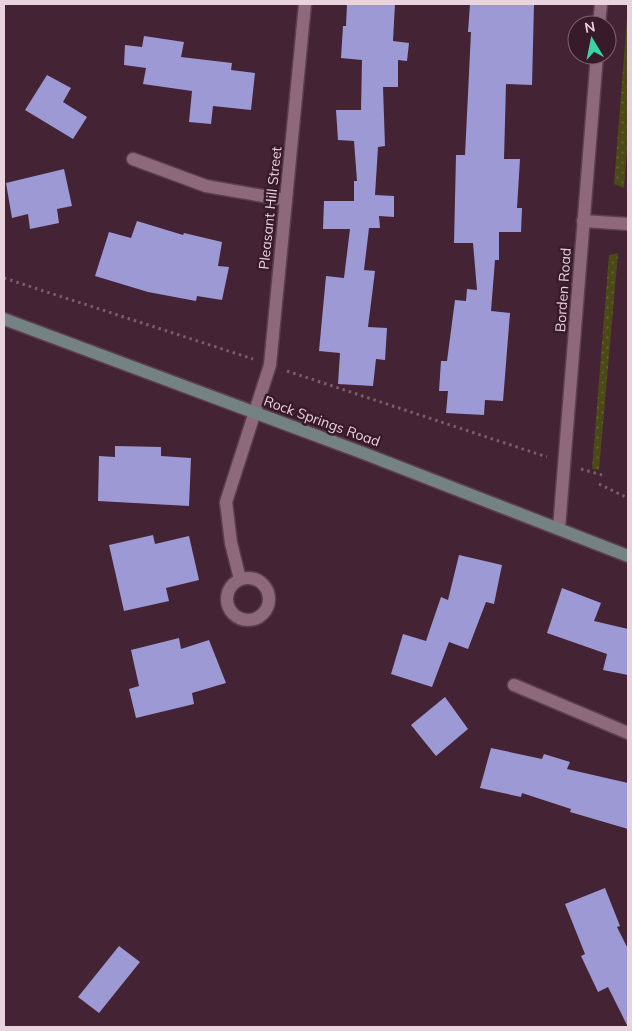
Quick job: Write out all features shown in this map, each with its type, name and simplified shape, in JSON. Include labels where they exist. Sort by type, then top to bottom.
[{"type":"street","name":"Pleasant Hill Street","points":[[240,579],[230,543],[226,502],[253,412],[270,365],[305,4]]},
{"type":"street","name":"Borden Road","points":[[559,528],[596,65]]},
{"type":"street","points":[[133,159],[206,186],[286,200]]},
{"type":"street","points":[[583,221],[628,224]]},
{"type":"street","name":"Rock Springs Road","points":[[4,319],[559,528],[628,556]]},
{"type":"street","points":[[514,685],[628,733]]},
{"type":"path","points":[[4,278],[602,475]]},
{"type":"path","points":[[600,484],[628,498]]},
{"type":"shaded area","points":[[628,4],[628,137],[624,188],[614,184]]},
{"type":"shaded area","points":[[618,253],[599,470],[592,469],[609,255]]},
{"type":"building","points":[[347,4],[395,4],[393,41],[409,43],[407,61],[398,60],[398,87],[383,87],[385,146],[378,147],[375,195],[394,196],[394,217],[379,216],[380,228],[369,228],[364,270],[375,271],[368,327],[387,328],[385,360],[376,359],[373,386],[338,384],[340,353],[319,351],[326,276],[344,278],[350,229],[323,229],[324,201],[354,201],[354,181],[357,181],[354,141],[338,140],[336,110],[361,110],[362,60],[341,58],[343,26],[346,26]]},
{"type":"building","points":[[470,4],[534,4],[532,85],[506,84],[504,159],[520,159],[517,208],[522,208],[521,232],[499,232],[499,260],[495,260],[491,311],[510,313],[503,401],[485,400],[484,415],[446,413],[448,391],[439,391],[441,361],[447,361],[455,300],[466,301],[467,289],[477,290],[473,243],[454,243],[456,155],[465,155],[471,32],[468,32]]},
{"type":"building","points":[[144,36],[184,42],[181,57],[232,63],[231,70],[255,73],[251,110],[213,106],[211,124],[189,122],[192,91],[143,84],[146,68],[124,65],[125,45],[142,47]]},
{"type":"building","points":[[47,75],[71,88],[63,102],[87,117],[73,139],[25,110]]},
{"type":"building","points":[[64,169],[72,206],[57,209],[59,223],[30,229],[28,214],[12,218],[6,183]]},
{"type":"building","points":[[137,221],[183,235],[184,233],[222,242],[218,266],[229,267],[222,300],[197,296],[196,301],[148,292],[95,276],[109,232],[131,238]]},
{"type":"building","points":[[115,446],[161,447],[161,456],[191,458],[189,506],[98,501],[99,456],[115,457]]},
{"type":"building","points":[[153,535],[155,544],[189,536],[199,580],[166,588],[169,601],[124,611],[109,545]]},
{"type":"building","points":[[459,555],[502,565],[494,604],[486,602],[468,649],[449,642],[432,687],[391,674],[403,634],[426,641],[441,597],[448,600]]},
{"type":"building","points":[[562,588],[601,603],[594,621],[628,629],[628,675],[603,670],[607,654],[547,633]]},
{"type":"building","points":[[179,638],[181,649],[209,640],[226,683],[192,693],[194,704],[136,718],[129,689],[139,686],[131,650]]},
{"type":"building","points":[[445,697],[468,729],[436,756],[411,725]]},
{"type":"building","points":[[491,748],[542,759],[544,754],[570,762],[567,769],[628,783],[628,829],[570,812],[571,809],[522,793],[521,797],[480,788]]},
{"type":"building","points":[[605,888],[620,926],[617,927],[628,949],[628,1027],[608,987],[598,992],[581,956],[585,954],[565,904]]},
{"type":"building","points":[[119,946],[140,962],[99,1013],[78,997]]}]
